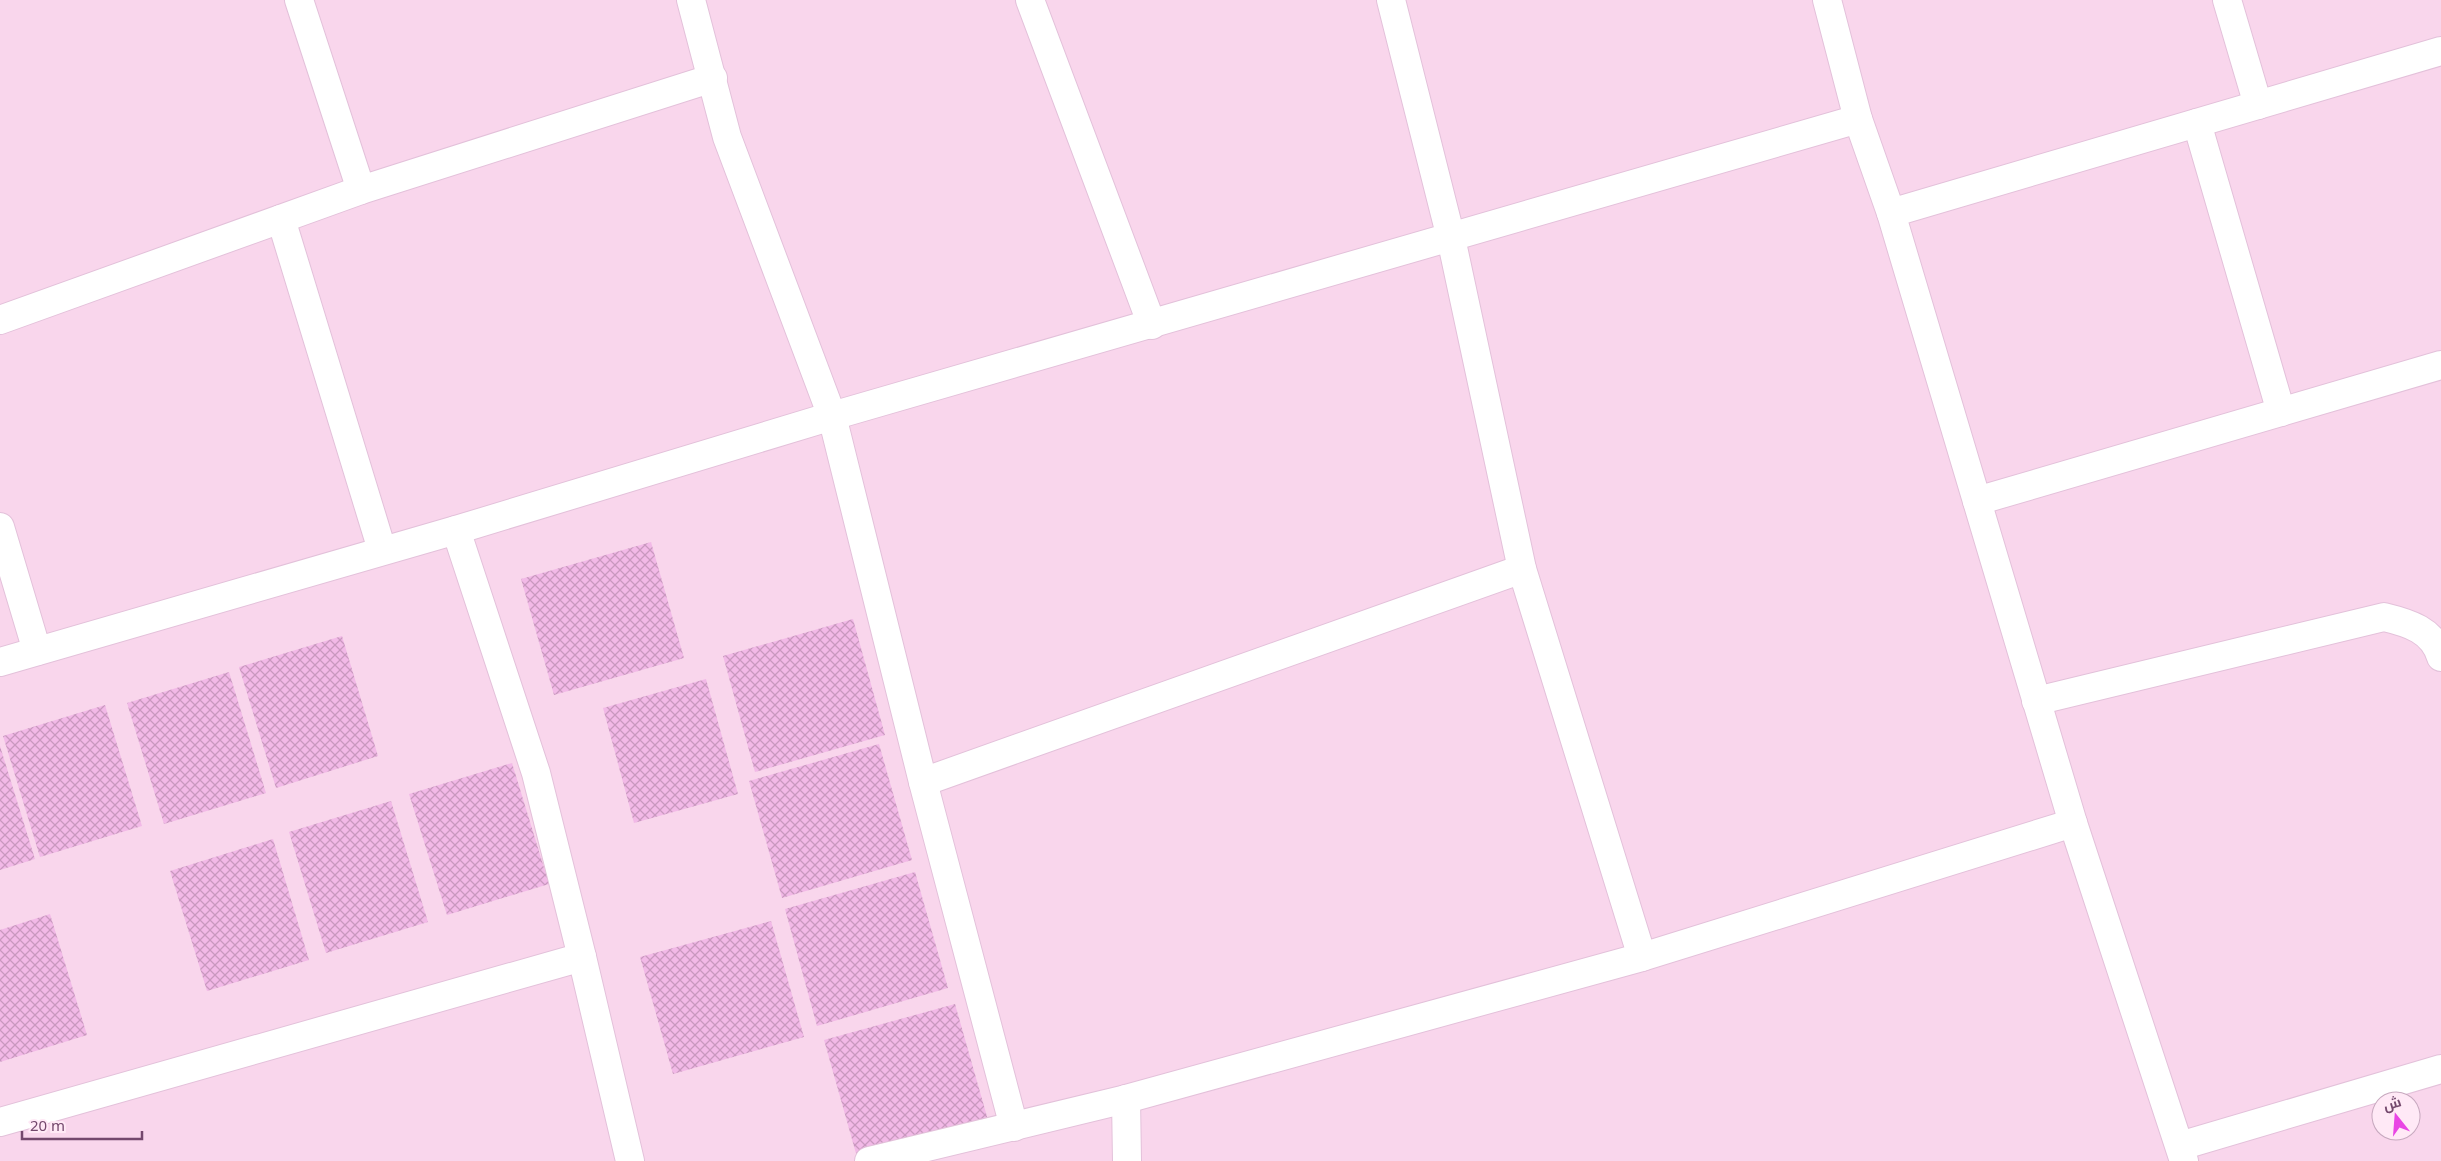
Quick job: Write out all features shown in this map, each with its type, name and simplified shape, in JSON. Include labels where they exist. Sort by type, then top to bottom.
[{"type":"street","points":[[299,0],[361,190]]},
{"type":"street","points":[[691,0],[728,137],[832,416],[923,782],[1014,1127]]},
{"type":"street","points":[[1030,0],[1152,325]]},
{"type":"street","points":[[1391,0],[1451,238],[1522,569],[1642,957]]},
{"type":"street","points":[[1827,0],[1858,119],[1891,212],[2073,823],[2182,1154],[2441,1069]]},
{"type":"street","points":[[2227,0],[2258,105]]},
{"type":"street","points":[[1891,212],[2441,51]]},
{"type":"street","points":[[0,320],[361,190],[713,78]]},
{"type":"street","points":[[0,662],[456,530],[832,416],[1152,325],[1858,119]]},
{"type":"street","points":[[2197,123],[2281,412]]},
{"type":"street","points":[[281,219],[382,550]]},
{"type":"street","points":[[1977,501],[2441,365]]},
{"type":"street","points":[[0,527],[37,651]]},
{"type":"street","points":[[456,530],[536,773],[630,1161]]},
{"type":"street","points":[[923,782],[1522,569]]},
{"type":"street","points":[[2036,701],[2384,617],[2408,623],[2427,633],[2439,650],[2441,657]]},
{"type":"street","points":[[870,1161],[1126,1099],[1642,957],[2073,823]]},
{"type":"street","points":[[0,1122],[582,957]]},
{"type":"street","points":[[1126,1099],[1127,1161]]},
{"type":"shaded area","points":[[0,0],[2441,0],[2441,1161],[0,1161]]},
{"type":"building","points":[[651,542],[684,658],[554,695],[521,579]]},
{"type":"building","points":[[853,619],[885,735],[755,772],[723,656]]},
{"type":"building","points":[[342,636],[378,756],[276,788],[239,667]]},
{"type":"building","points":[[229,672],[266,793],[164,824],[127,703]]},
{"type":"building","points":[[706,679],[738,794],[634,823],[603,708]]},
{"type":"building","points":[[105,705],[142,826],[40,857],[3,736]]},
{"type":"building","points":[[879,744],[912,860],[782,898],[749,781]]},
{"type":"building","points":[[0,746],[35,859],[0,870]]},
{"type":"building","points":[[512,763],[549,884],[447,915],[409,794]]},
{"type":"building","points":[[391,801],[428,922],[326,953],[289,832]]},
{"type":"building","points":[[273,839],[309,960],[207,991],[170,871]]},
{"type":"building","points":[[915,872],[948,988],[817,1026],[785,909]]},
{"type":"building","points":[[50,914],[87,1035],[0,1062],[0,930]]},
{"type":"building","points":[[771,921],[804,1037],[673,1074],[640,957]]},
{"type":"building","points":[[955,1004],[988,1120],[857,1157],[824,1040]]}]
